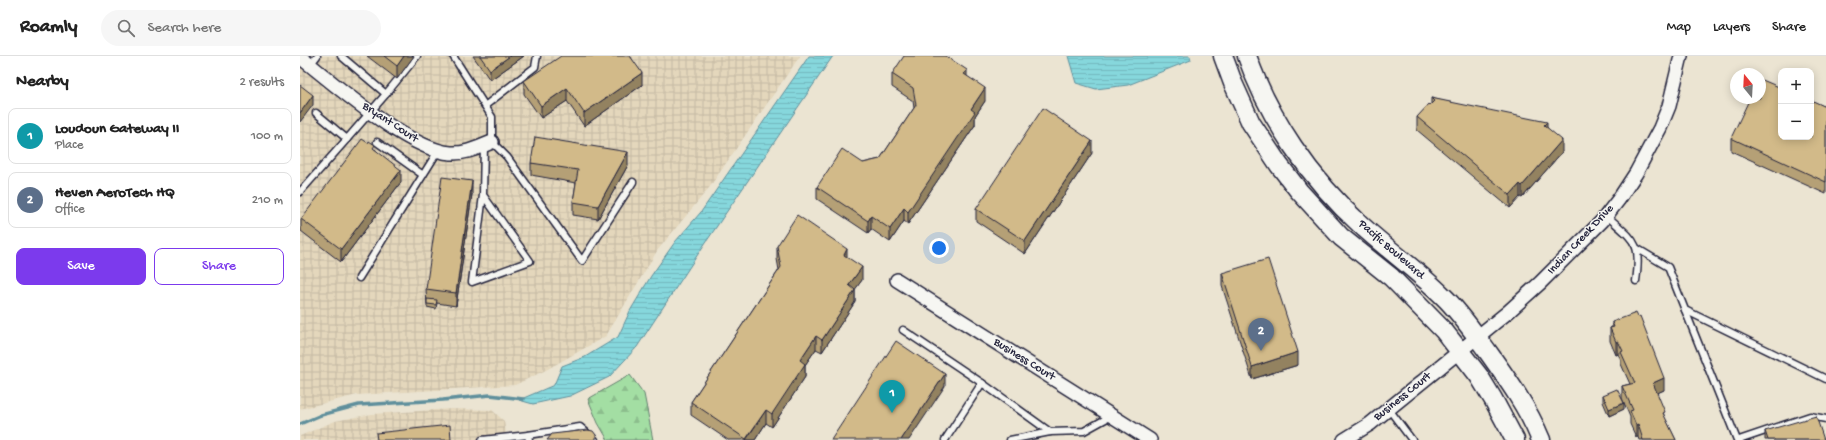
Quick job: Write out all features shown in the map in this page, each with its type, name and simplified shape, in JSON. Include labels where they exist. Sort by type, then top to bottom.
[{"type":"main road","name":"Pacific Boulevard","points":[[1238,59],[1299,154],[1319,180],[1360,224],[1443,296],[1478,337],[1518,395],[1541,440]]},
{"type":"main road","name":"Pacific Boulevard","points":[[1238,59],[1251,123],[1278,165],[1299,191],[1341,237],[1391,277],[1444,331],[1461,352],[1493,399],[1515,440]]},
{"type":"street","name":"Indian Creek Drive","points":[[1461,352],[1540,283],[1620,199],[1660,128],[1669,106],[1681,56]]},
{"type":"street","name":"Bryant Court","points":[[309,59],[371,112],[413,139],[438,151],[463,152],[488,144]]},
{"type":"street","name":"Business Court","points":[[897,280],[1150,440]]},
{"type":"street","name":"Business Court","points":[[1344,440],[1370,424],[1388,408],[1461,352]]},
{"type":"lane","points":[[341,56],[386,94]]},
{"type":"lane","points":[[300,192],[371,112],[417,56]]},
{"type":"lane","points":[[453,56],[486,105],[492,117],[472,282],[530,261],[483,195]]},
{"type":"lane","points":[[486,105],[535,67],[537,56]]},
{"type":"lane","points":[[316,113],[347,139]]},
{"type":"lane","points":[[377,142],[423,175]]},
{"type":"lane","points":[[488,144],[507,157],[582,261],[633,182]]},
{"type":"lane","points":[[358,278],[438,151]]},
{"type":"lane","points":[[1606,215],[1631,238],[1638,249],[1668,267],[1738,440],[1810,416],[1826,419]]},
{"type":"lane","points":[[1636,281],[1639,261],[1638,249]]},
{"type":"lane","points":[[1685,310],[1826,379]]},
{"type":"lane","points":[[903,330],[982,383],[1050,432]]},
{"type":"lane","points":[[945,440],[982,383]]},
{"type":"lane","points":[[1388,408],[1412,440]]},
{"type":"lane","points":[[1010,440],[1050,432],[1084,431],[1112,416]]},
{"type":"lane","points":[[482,440],[529,437],[580,427],[595,440]]},
{"type":"shaded area","points":[[300,56],[800,56],[709,188],[657,251],[606,336],[546,370],[515,385],[357,395],[300,409]]},
{"type":"shaded area","points":[[451,409],[492,410],[504,421],[507,440],[300,440],[300,436],[335,421],[372,414]]},
{"type":"green space","points":[[630,375],[644,394],[653,440],[608,440],[598,423],[588,399]]},
{"type":"water","points":[[809,56],[833,56],[704,245],[637,347],[609,377],[570,396],[533,404],[519,400],[554,385],[562,366],[585,357],[618,337],[630,311],[651,276],[675,242],[701,212]]},
{"type":"water","points":[[1068,56],[1190,56],[1191,60],[1128,85],[1096,89],[1076,83]]},
{"type":"building","points":[[384,56],[404,56],[397,66]]},
{"type":"building","points":[[480,56],[510,56],[490,70]]},
{"type":"building","points":[[561,56],[630,56],[642,73],[584,113],[567,88],[541,106],[524,81]]},
{"type":"building","points":[[904,56],[946,56],[967,70],[964,74],[985,88],[971,109],[975,112],[908,212],[904,208],[890,229],[871,216],[868,221],[817,187],[842,149],[863,163],[880,159],[916,105],[913,88],[892,74]]},
{"type":"building","points":[[1766,82],[1778,87],[1778,140],[1814,140],[1814,101],[1826,107],[1826,182],[1731,138],[1747,104],[1766,104]]},
{"type":"building","points":[[300,85],[313,95],[300,113]]},
{"type":"building","points":[[1431,98],[1547,122],[1544,125],[1562,140],[1522,186],[1520,184],[1510,195],[1417,117],[1429,104],[1430,105],[1434,101]]},
{"type":"building","points":[[1043,108],[1092,141],[1025,241],[976,209]]},
{"type":"building","points":[[535,137],[628,152],[598,206],[573,202],[578,170],[531,163]]},
{"type":"building","points":[[362,139],[375,145],[373,148],[401,170],[341,249],[301,219]]},
{"type":"building","points":[[442,177],[472,181],[456,293],[426,289]]},
{"type":"building","points":[[797,215],[847,249],[844,255],[862,267],[849,285],[855,290],[822,340],[816,336],[800,360],[805,364],[772,414],[766,410],[746,439],[691,402],[781,267],[777,246]]},
{"type":"building","points":[[1268,259],[1298,352],[1252,367],[1222,273]]},
{"type":"building","points":[[427,299],[437,300],[436,305],[427,304]]},
{"type":"building","points":[[1636,313],[1638,317],[1640,316],[1664,378],[1653,383],[1665,412],[1663,413],[1676,440],[1643,440],[1638,424],[1636,425],[1630,411],[1633,410],[1622,386],[1635,383],[1621,352],[1623,351],[1618,341],[1616,342],[1610,328],[1614,327],[1612,322]]},
{"type":"building","points":[[896,341],[945,374],[901,440],[831,440]]},
{"type":"building","points":[[1617,389],[1624,403],[1609,409],[1603,395]]},
{"type":"building","points":[[1816,416],[1824,440],[1768,440],[1765,431]]},
{"type":"building","points":[[450,425],[451,440],[377,440],[376,433]]},
{"type":"building","points":[[588,430],[593,431],[596,435],[596,440],[547,440],[552,434]]},
{"type":"waterway","points":[[300,424],[321,415],[359,405],[443,400],[490,395],[523,399]]},
{"type":"place","name":"Heven AeroTech HQ","points":[[1261,351]]},
{"type":"place","name":"Loudoun Gateway II","points":[[892,413]]}]
